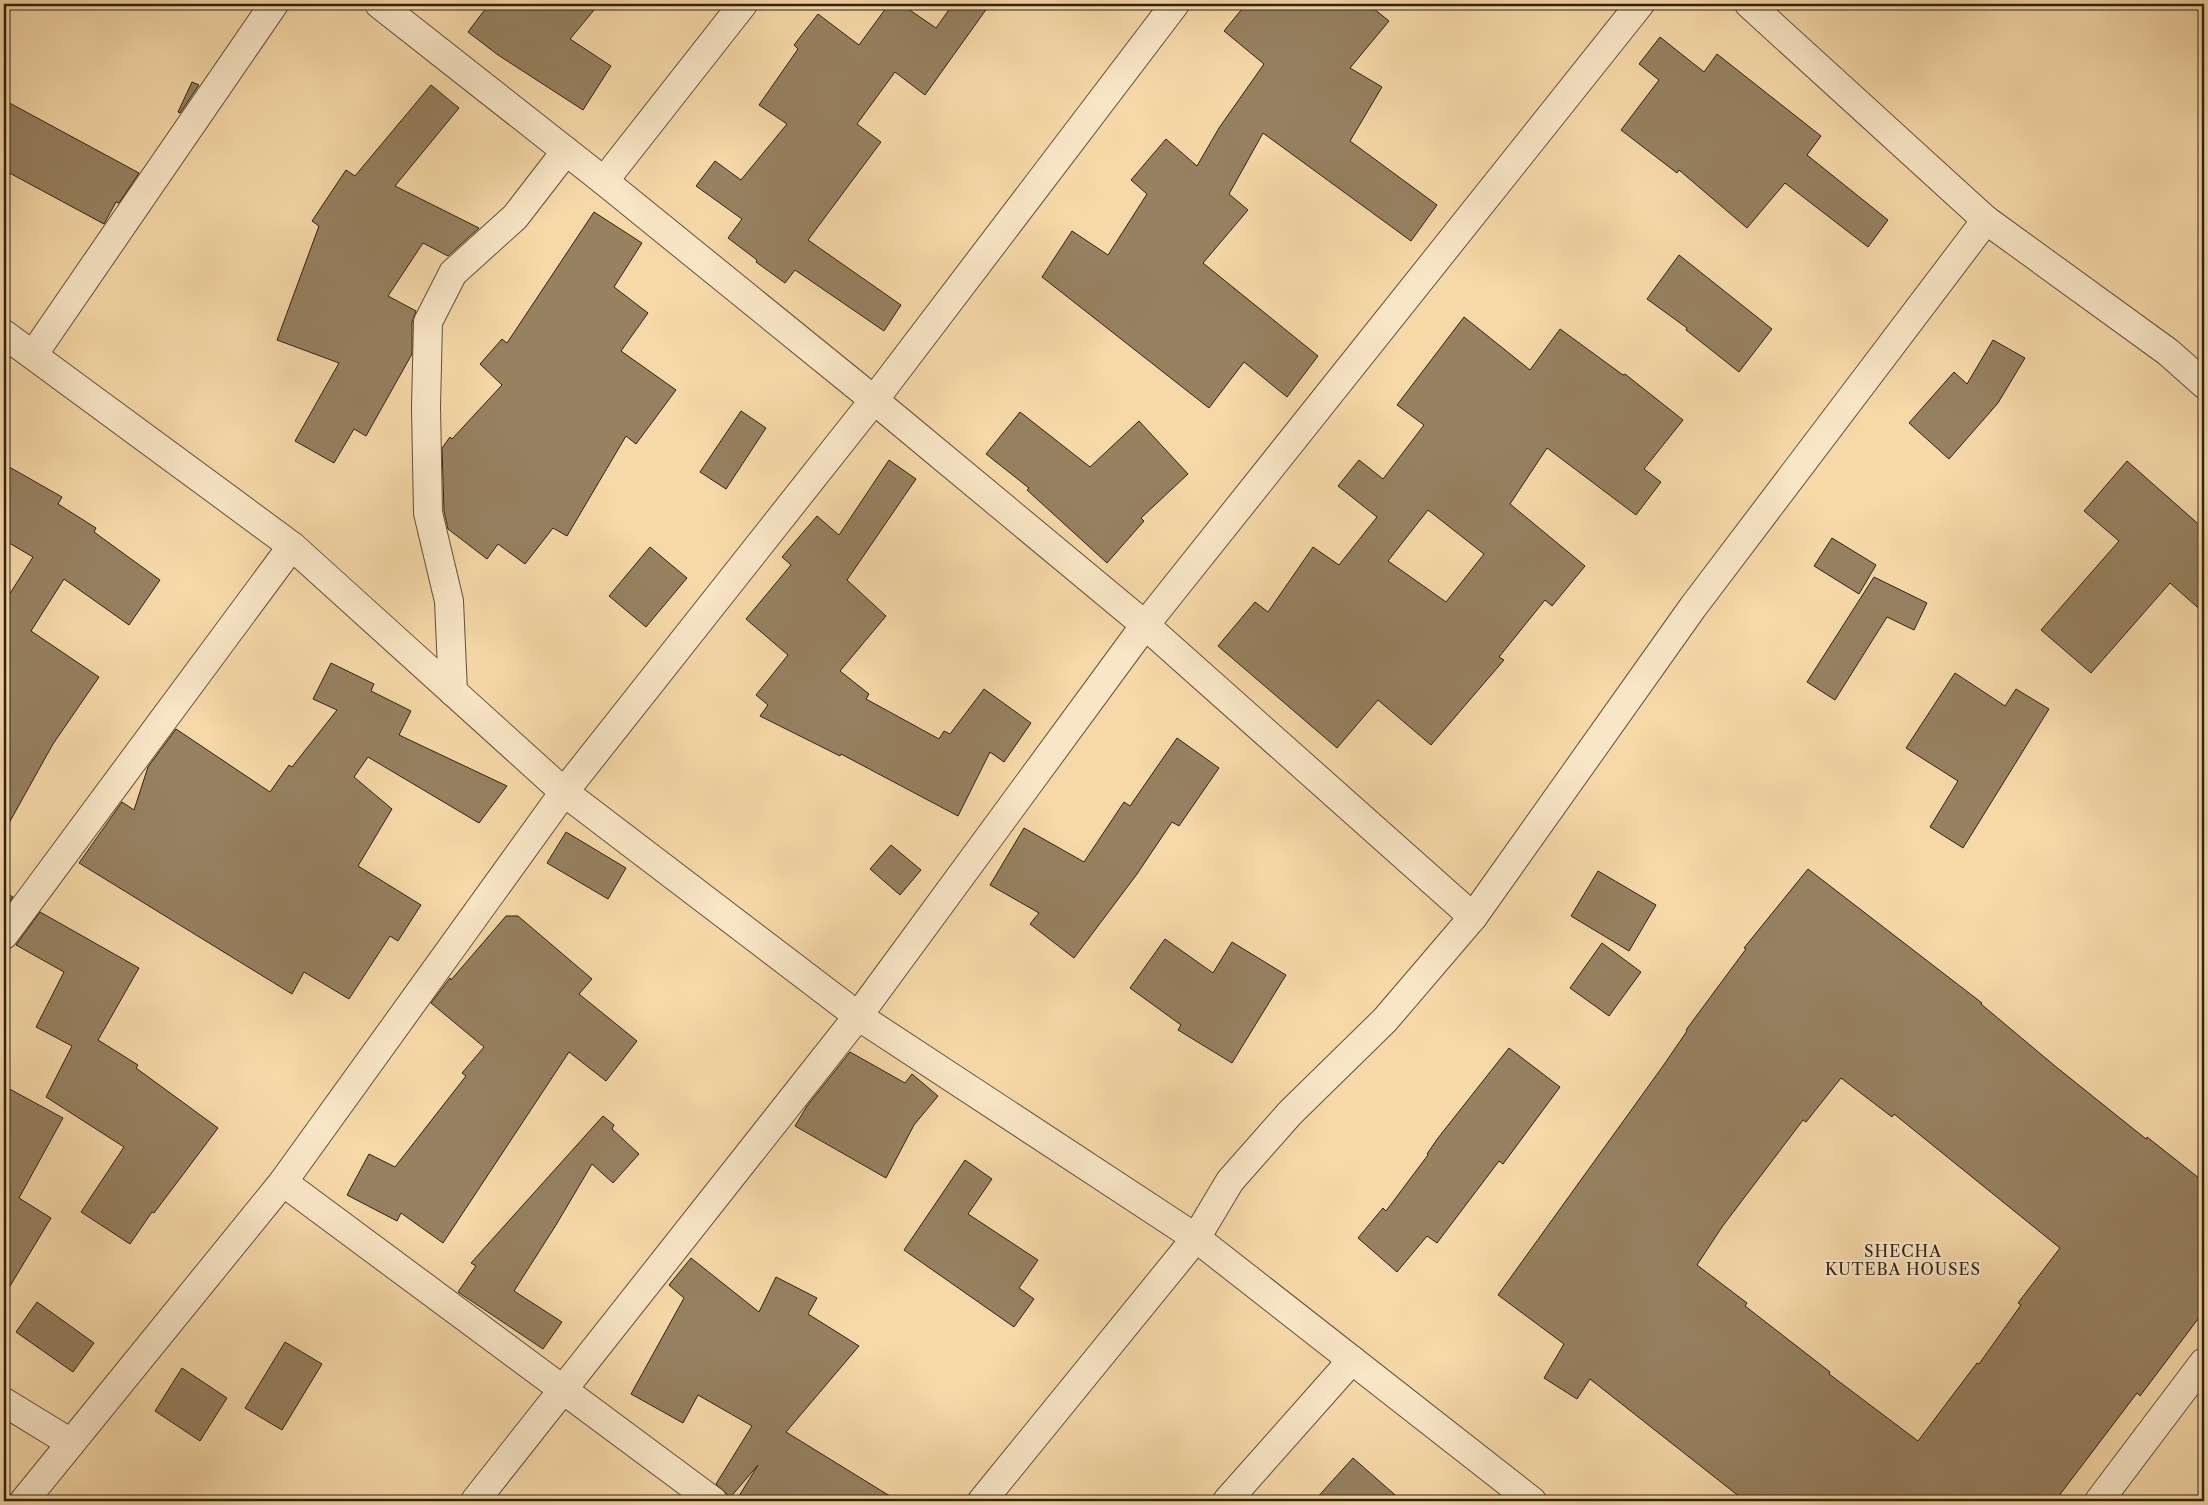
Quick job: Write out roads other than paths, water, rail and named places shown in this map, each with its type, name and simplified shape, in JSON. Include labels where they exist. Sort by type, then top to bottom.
[{"type":"street","points":[[33,356],[274,4]]},
{"type":"street","points":[[379,4],[604,181],[874,400],[1145,625],[1474,917]]},
{"type":"street","points":[[604,181],[743,4]]},
{"type":"street","points":[[24,1501],[283,1182],[564,792],[874,400],[1175,4]]},
{"type":"street","points":[[475,1501],[858,1016],[1145,625],[1640,4]]},
{"type":"street","points":[[1749,4],[1986,220],[2168,352],[2204,384]]},
{"type":"street","points":[[453,692],[449,601],[428,512],[426,407],[428,322],[453,273],[515,217],[566,151]]},
{"type":"street","points":[[982,1501],[1196,1238],[1230,1180],[1290,1113],[1385,1020],[1474,917],[1693,607],[1986,220]]},
{"type":"street","points":[[4,334],[292,546],[564,792],[858,1016],[1196,1238],[1532,1501]]},
{"type":"street","points":[[4,935],[292,546]]},
{"type":"street","points":[[283,1182],[713,1501]]},
{"type":"street","points":[[1227,1501],[1352,1360]]},
{"type":"street","points":[[2099,1501],[2204,1362]]},
{"type":"street","points":[[4,1402],[70,1443]]},
{"type":"district","name":"SHECHA KUTEBA HOUSES","points":[[1903,1260]]}]
